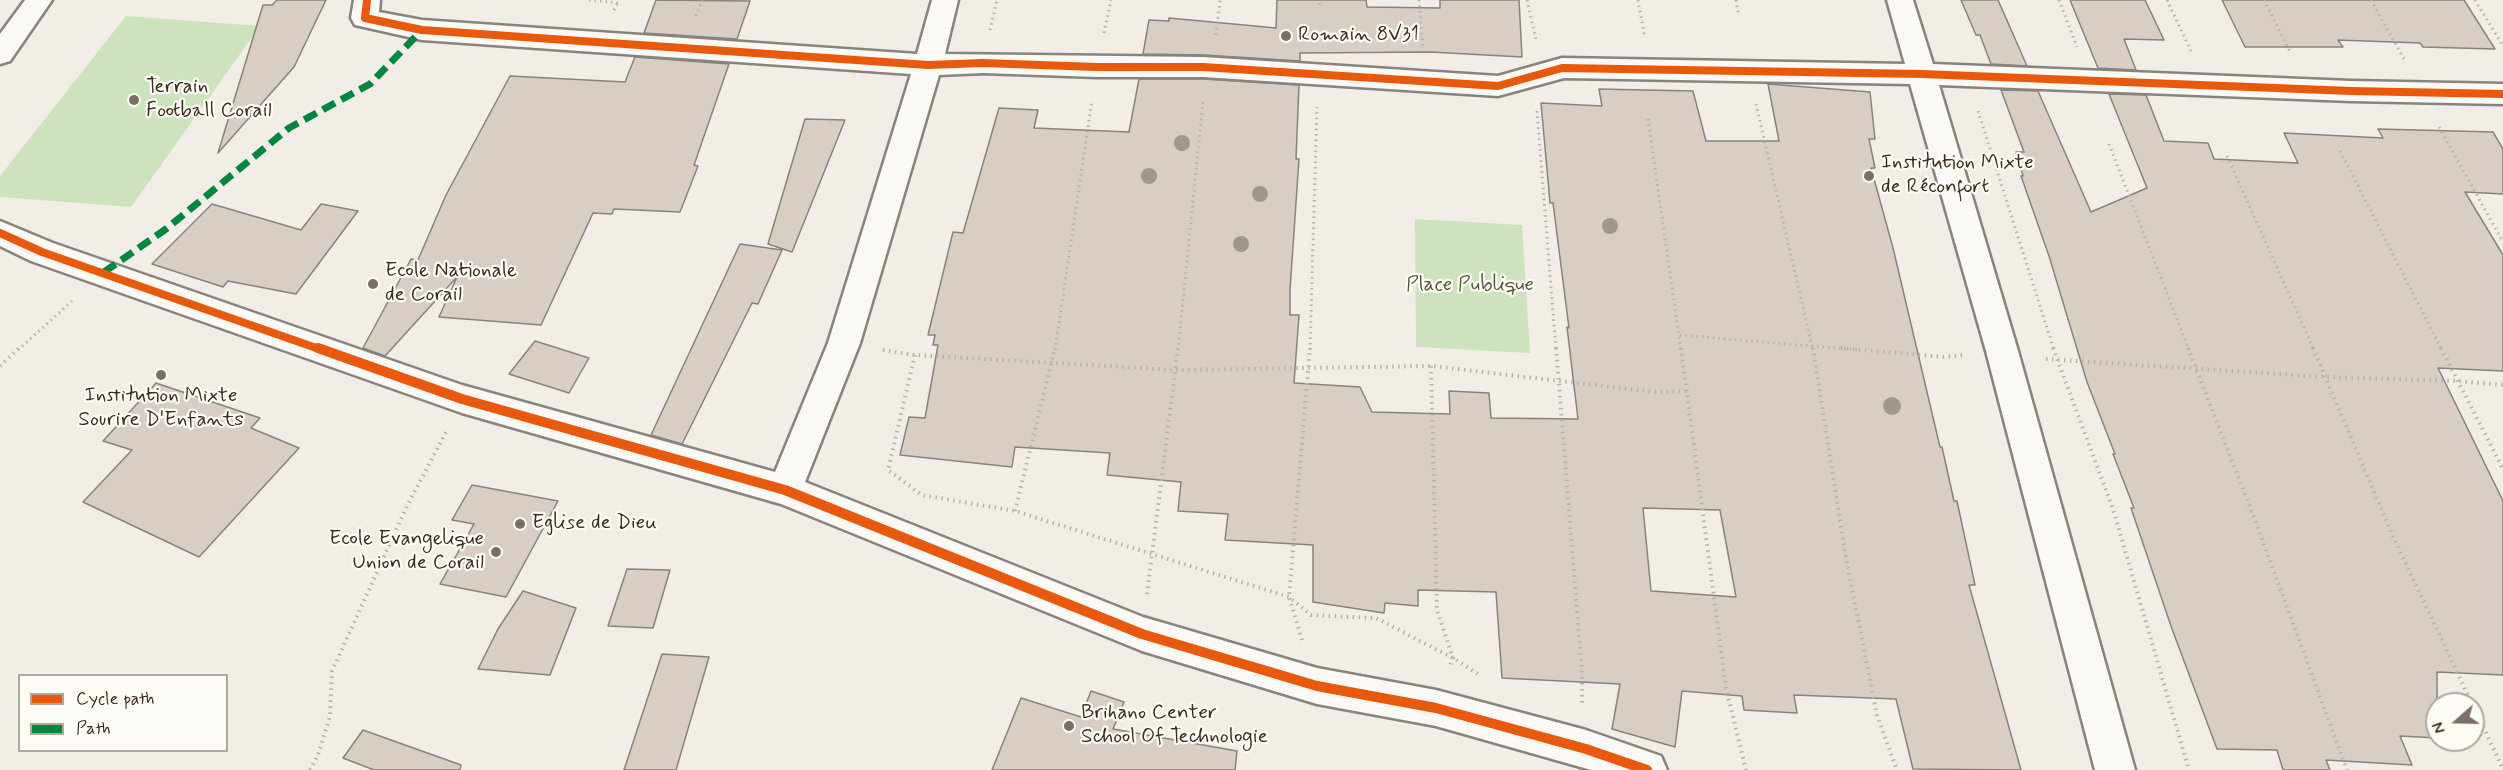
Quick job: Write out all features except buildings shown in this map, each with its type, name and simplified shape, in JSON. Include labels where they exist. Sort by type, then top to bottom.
[{"type":"street","points":[[0,54],[39,0]]},
{"type":"street","points":[[367,0],[365,18],[422,30],[928,65],[982,63],[1097,67],[1203,67],[1498,86],[1562,68],[1922,74],[2503,94]]},
{"type":"street","points":[[784,490],[844,344],[928,65],[945,0]]},
{"type":"street","points":[[1900,0],[2002,351],[2115,770]]},
{"type":"street","points":[[0,233],[42,252],[462,399],[784,490],[1142,634],[1317,686],[1436,708],[1586,749],[1647,770]]},
{"type":"path","points":[[589,0],[618,3]]},
{"type":"path","points":[[1419,0],[1427,82]]},
{"type":"path","points":[[1527,0],[1560,379],[1586,749]]},
{"type":"path","points":[[1736,0],[1739,16]]},
{"type":"path","points":[[2059,0],[2090,81]]},
{"type":"path","points":[[2167,0],[2206,85]]},
{"type":"path","points":[[2264,0],[2310,89]]},
{"type":"path","points":[[2371,0],[2398,46],[2419,92],[2503,242]]},
{"type":"path","points":[[2475,0],[2503,46]]},
{"type":"path","points":[[1015,512],[1053,363],[1097,67]]},
{"type":"path","points":[[1142,634],[1176,370],[1203,102],[1203,67]]},
{"type":"path","points":[[1749,71],[1813,347],[1845,553],[1877,715],[1897,770]]},
{"type":"path","points":[[1317,686],[1289,597],[1309,369],[1320,74]]},
{"type":"path","points":[[1964,76],[1985,129],[2057,361],[2113,509],[2188,770]]},
{"type":"path","points":[[1648,119],[1680,335],[1726,688],[1746,770]]},
{"type":"path","points":[[2109,144],[2197,368],[2347,770]]},
{"type":"path","points":[[2340,151],[2503,470]]},
{"type":"path","points":[[2227,156],[2326,377],[2392,534],[2467,692]]},
{"type":"path","points":[[0,366],[104,272]]},
{"type":"path","points":[[1680,335],[1943,357],[2002,351],[2057,361],[2503,385]]},
{"type":"path","points":[[844,344],[915,355],[1176,370],[1431,366],[1560,379],[1655,392],[1687,391]]},
{"type":"path","points":[[915,355],[888,470],[922,495],[1015,512],[1151,553],[1289,597],[1311,615],[1376,618],[1453,658],[1482,676]]},
{"type":"path","points":[[1431,366],[1437,610],[1453,658],[1436,708]]},
{"type":"path","points":[[310,770],[318,755],[330,716],[332,671],[407,506],[462,399]]},
{"type":"path","points":[[2485,731],[2503,769]]},
{"type":"green space","name":"Terrain Football Corail","points":[[126,16],[260,26],[131,207],[0,197],[0,176]]},
{"type":"green space","name":"Place Publique","points":[[1415,219],[1522,225],[1530,353],[1416,347]]},
{"type":"marked path","points":[[104,272],[166,229],[289,128],[370,84],[422,30]]},
{"type":"cycle path","points":[[367,0],[365,18],[422,30],[928,65],[983,63],[1097,67],[1203,67],[1498,86],[1562,68],[1922,74],[2351,91],[2503,94]]},
{"type":"cycle path","points":[[0,233],[42,252],[462,399],[785,490],[1142,634],[1317,686],[1436,708],[1586,749],[1647,770]]},
{"type":"place","name":"Romain 8V31","points":[[1286,36]]},
{"type":"place","name":"Terrain Football Corail","points":[[134,100]]},
{"type":"place","name":"Institution Mixte de Réconfort","points":[[1869,176]]},
{"type":"place","name":"Ecole Nationale de Corail","points":[[373,284]]},
{"type":"place","name":"Institution Mixte Sourire D'Enfants","points":[[161,375]]},
{"type":"place","name":"Eglise de Dieu","points":[[520,524]]},
{"type":"place","name":"Ecole Evangelique Union de Corail","points":[[496,552]]},
{"type":"place","name":"Brihano Center School Of Technologie","points":[[1069,726]]}]
